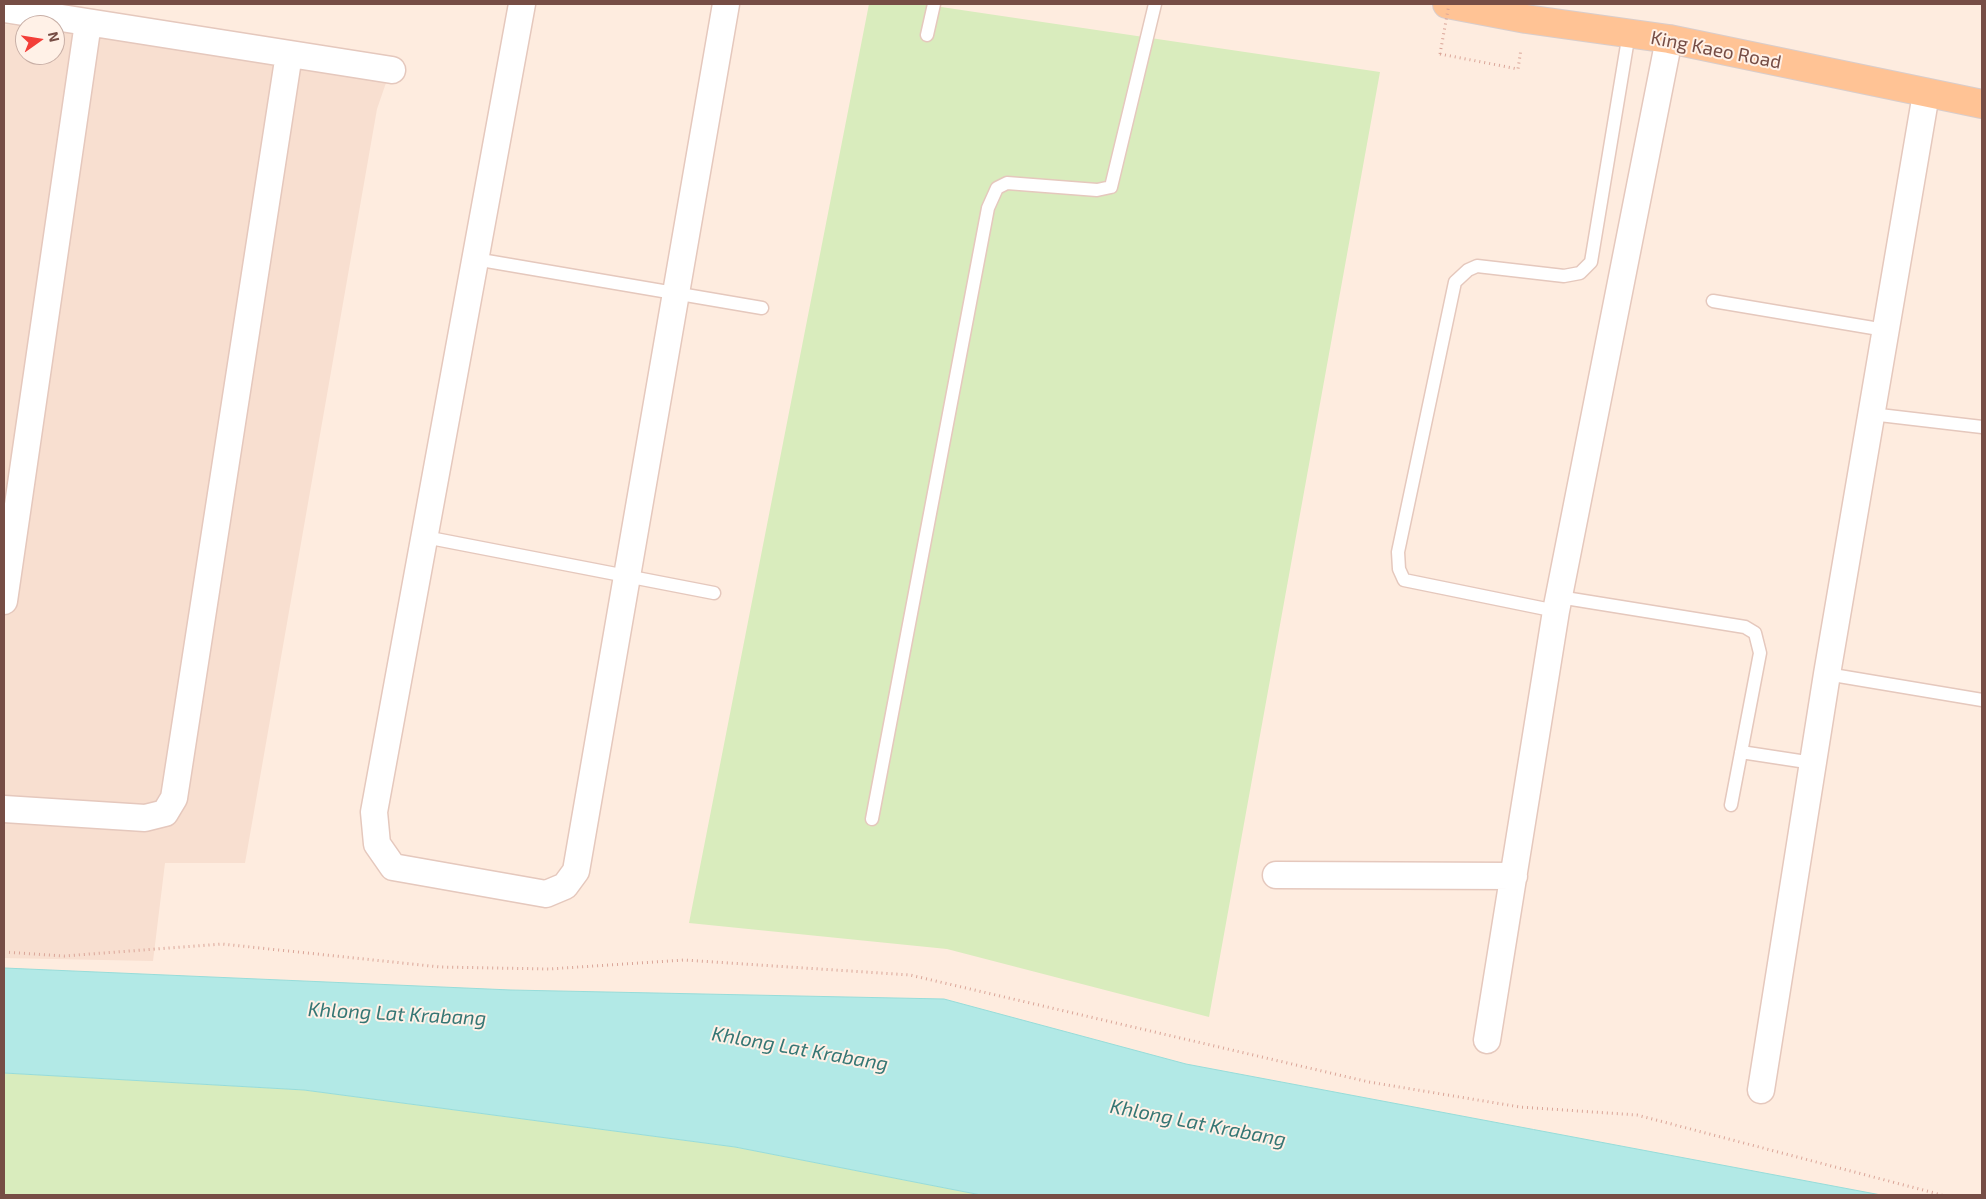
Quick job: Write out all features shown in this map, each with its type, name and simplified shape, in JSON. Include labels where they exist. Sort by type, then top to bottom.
[{"type":"main road","name":"King Kaeo Road","points":[[1448,4],[1526,19],[1669,39],[1926,94],[1982,104]]},
{"type":"street","points":[[522,4],[374,812],[377,844],[393,867],[546,894],[565,886],[576,871],[726,4]]},
{"type":"street","points":[[4,10],[392,70]]},
{"type":"street","points":[[4,601],[88,23]]},
{"type":"street","points":[[1486,1040],[1558,604],[1669,39]]},
{"type":"street","points":[[4,809],[145,818],[165,813],[174,798],[289,54]]},
{"type":"street","points":[[1761,1090],[1827,674],[1926,94]]},
{"type":"street","points":[[1276,875],[1514,876]]},
{"type":"lane","points":[[927,35],[934,4]]},
{"type":"lane","points":[[872,819],[988,208],[997,188],[1007,183],[1097,190],[1111,187],[1156,4]]},
{"type":"lane","points":[[1629,33],[1591,262],[1580,272],[1564,276],[1477,266],[1468,270],[1455,282],[1398,552],[1399,569],[1404,580],[1558,604],[1745,627],[1755,634],[1760,653],[1731,805]]},
{"type":"lane","points":[[475,258],[762,308]]},
{"type":"lane","points":[[1713,301],[1885,330]]},
{"type":"lane","points":[[1871,414],[1982,427]]},
{"type":"lane","points":[[424,537],[714,593]]},
{"type":"lane","points":[[1827,674],[1982,700]]},
{"type":"lane","points":[[1741,752],[1813,763]]},
{"type":"path","points":[[1448,4],[1440,54],[1518,69],[1526,19]]},
{"type":"path","points":[[4,952],[64,956],[222,944],[440,967],[549,969],[684,960],[910,975],[1369,1082],[1520,1107],[1637,1115],[1942,1195]]},
{"type":"shaded area","points":[[4,24],[15,26],[15,65],[65,65],[65,32],[388,77],[377,109],[245,863],[165,863],[153,961],[4,958]]},
{"type":"green space","points":[[869,4],[921,4],[1380,72],[1209,1017],[947,949],[689,923]]},
{"type":"green space","points":[[4,1073],[304,1090],[735,1147],[981,1195],[4,1195]]},
{"type":"water","name":"Khlong Lat Krabang","points":[[4,968],[511,990],[944,999],[1186,1064],[1881,1195],[981,1195],[735,1147],[304,1090],[4,1073]]}]
